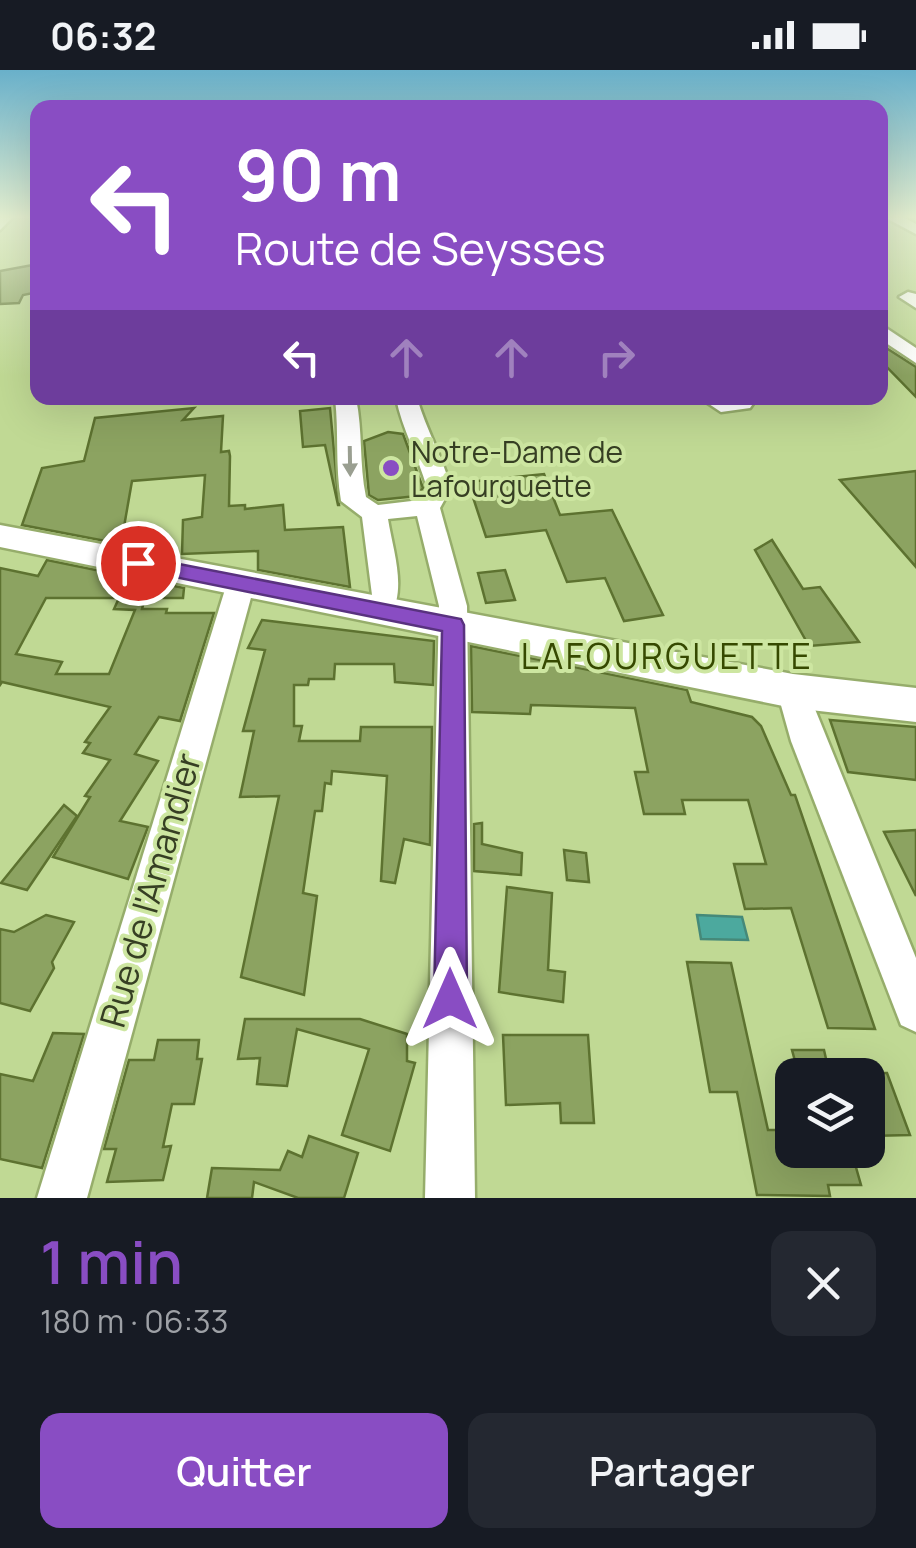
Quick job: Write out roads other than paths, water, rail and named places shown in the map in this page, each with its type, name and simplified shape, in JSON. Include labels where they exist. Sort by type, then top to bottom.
[{"type":"main road","points":[[0,536],[794,690],[916,705]]},
{"type":"street","points":[[888,336],[916,357]]},
{"type":"street","points":[[346,405],[352,434],[346,458],[354,501],[374,512],[426,506],[436,498],[439,488],[428,448],[414,426],[408,405]]},
{"type":"street","points":[[426,506],[453,606],[450,1198]]},
{"type":"street","points":[[374,512],[386,594],[380,610]]},
{"type":"street","name":"Rue de l'Amandier","points":[[62,1198],[241,583]]},
{"type":"street","points":[[794,690],[808,741],[916,1010]]},
{"type":"water","points":[[697,915],[742,917],[748,940],[701,939]]},
{"type":"place","name":"Notre-Dame de Lafourguette","points":[[391,468]]},
{"type":"district","name":"LAFOURGUETTE","points":[[667,656]]}]
